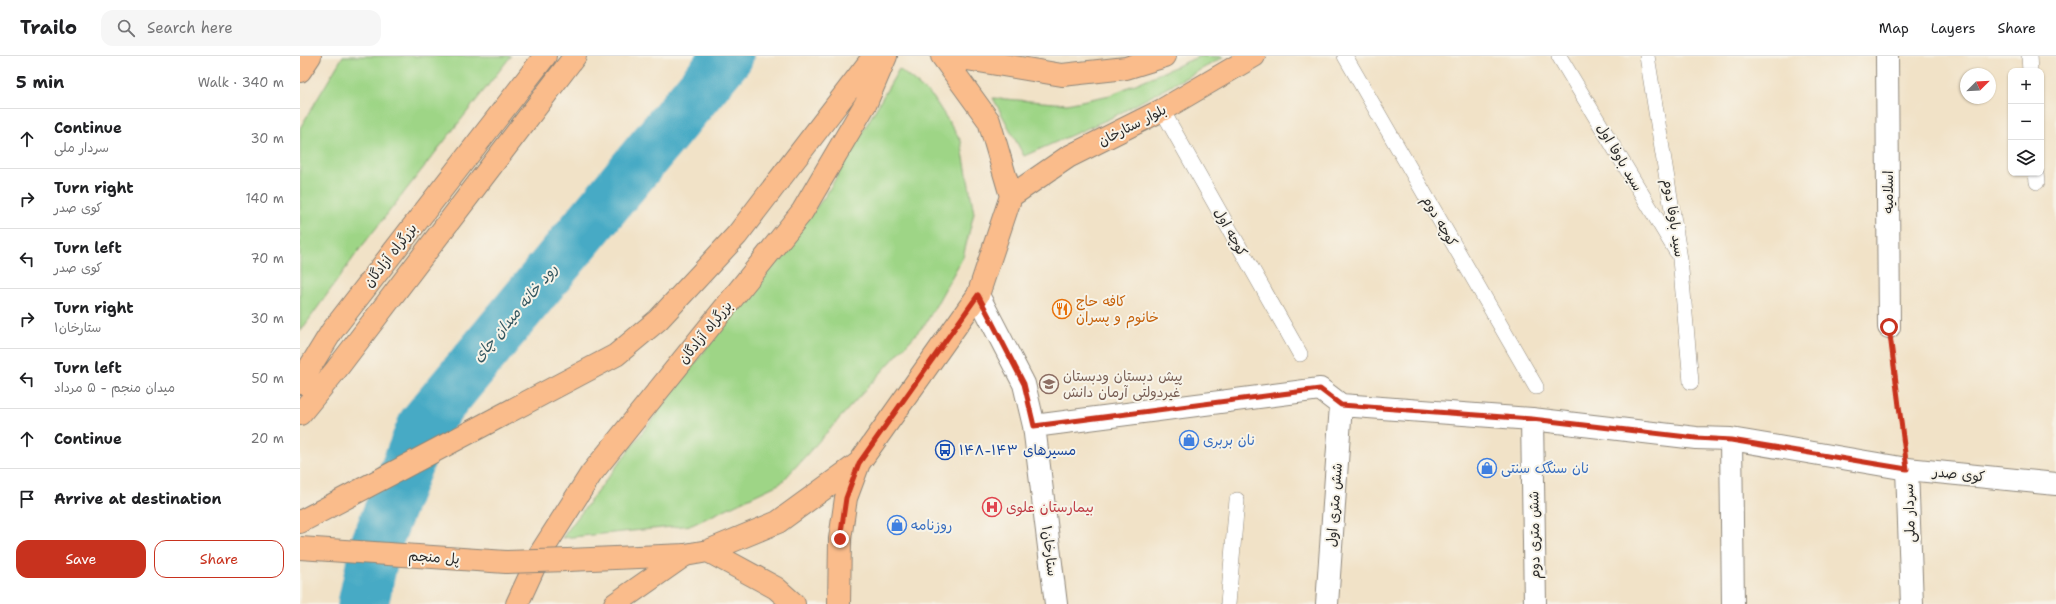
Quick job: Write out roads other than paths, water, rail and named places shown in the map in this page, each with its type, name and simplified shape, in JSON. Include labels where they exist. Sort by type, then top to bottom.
[{"type":"main road","points":[[300,71],[310,56]]},
{"type":"main road","name":"بزرگراه آزادگان","points":[[300,383],[332,331],[545,56]]},
{"type":"main road","points":[[300,414],[336,370],[575,56]]},
{"type":"main road","points":[[300,522],[616,355],[658,320],[737,235],[874,56]]},
{"type":"main road","name":"بزرگراه آزادگان","points":[[517,604],[540,554],[591,474],[802,212],[866,103],[886,56]]},
{"type":"main road","points":[[839,604],[840,539],[846,498],[859,463],[978,295],[1011,196],[989,121],[942,56]]},
{"type":"main road","points":[[949,56],[1062,75],[1126,68],[1165,56]]},
{"type":"main road","name":"بلوار ستارخان","points":[[1011,196],[1068,157],[1162,110],[1254,56]]},
{"type":"main road","name":"پل منجم","points":[[300,548],[506,562],[685,555],[708,551],[778,522],[859,463]]},
{"type":"main road","points":[[708,551],[776,588],[794,604]]},
{"type":"main road","points":[[615,604],[685,555]]},
{"type":"street","name":"اسلامیه","points":[[1887,56],[1889,327]]},
{"type":"street","name":"ستارخان۱","points":[[978,295],[1024,384],[1034,426],[1056,604]]},
{"type":"street","points":[[1034,426],[1320,389],[1341,405]]},
{"type":"street","name":"کوی صدر","points":[[1341,405],[1532,419],[1696,438],[1731,440],[1907,469],[2056,484]]},
{"type":"street","name":"شش متری اول","points":[[1327,604],[1341,405]]},
{"type":"street","name":"شش متری دوم","points":[[1532,419],[1535,604]]},
{"type":"street","points":[[1731,440],[1732,604]]},
{"type":"street","name":"سردار ملی","points":[[1907,469],[1912,604]]},
{"type":"lane","name":"کوچه دوم","points":[[1345,56],[1536,387]]},
{"type":"lane","name":"سید باوفا اول","points":[[1559,56],[1680,259]]},
{"type":"lane","name":"سید باوفا دوم","points":[[1647,56],[1680,259],[1691,382]]},
{"type":"lane","points":[[2029,56],[2030,68]]},
{"type":"lane","name":"کوچه اول","points":[[1162,110],[1300,354]]},
{"type":"lane","points":[[1228,604],[1237,500]]},
{"type":"waterway","name":"رود خانه میدان چای","points":[[363,604],[376,544],[423,425],[728,56]]},
{"type":"place","name":"کافه حاج‌ خانوم‌ و پسران","points":[[1062,309]]},
{"type":"place","name":"پیش دبستان ودبستان غیردولتی آرمان دانش","points":[[1049,384]]},
{"type":"place","name":"نان بربری","points":[[1189,440]]},
{"type":"place","name":"مسیرهای ۱۴۳-۱۴۸","points":[[945,450]]},
{"type":"place","name":"نان سنگک سنتی","points":[[1487,468]]},
{"type":"place","name":"بیمارستان علوی","points":[[992,507]]},
{"type":"place","name":"روزنامه","points":[[897,525]]}]
